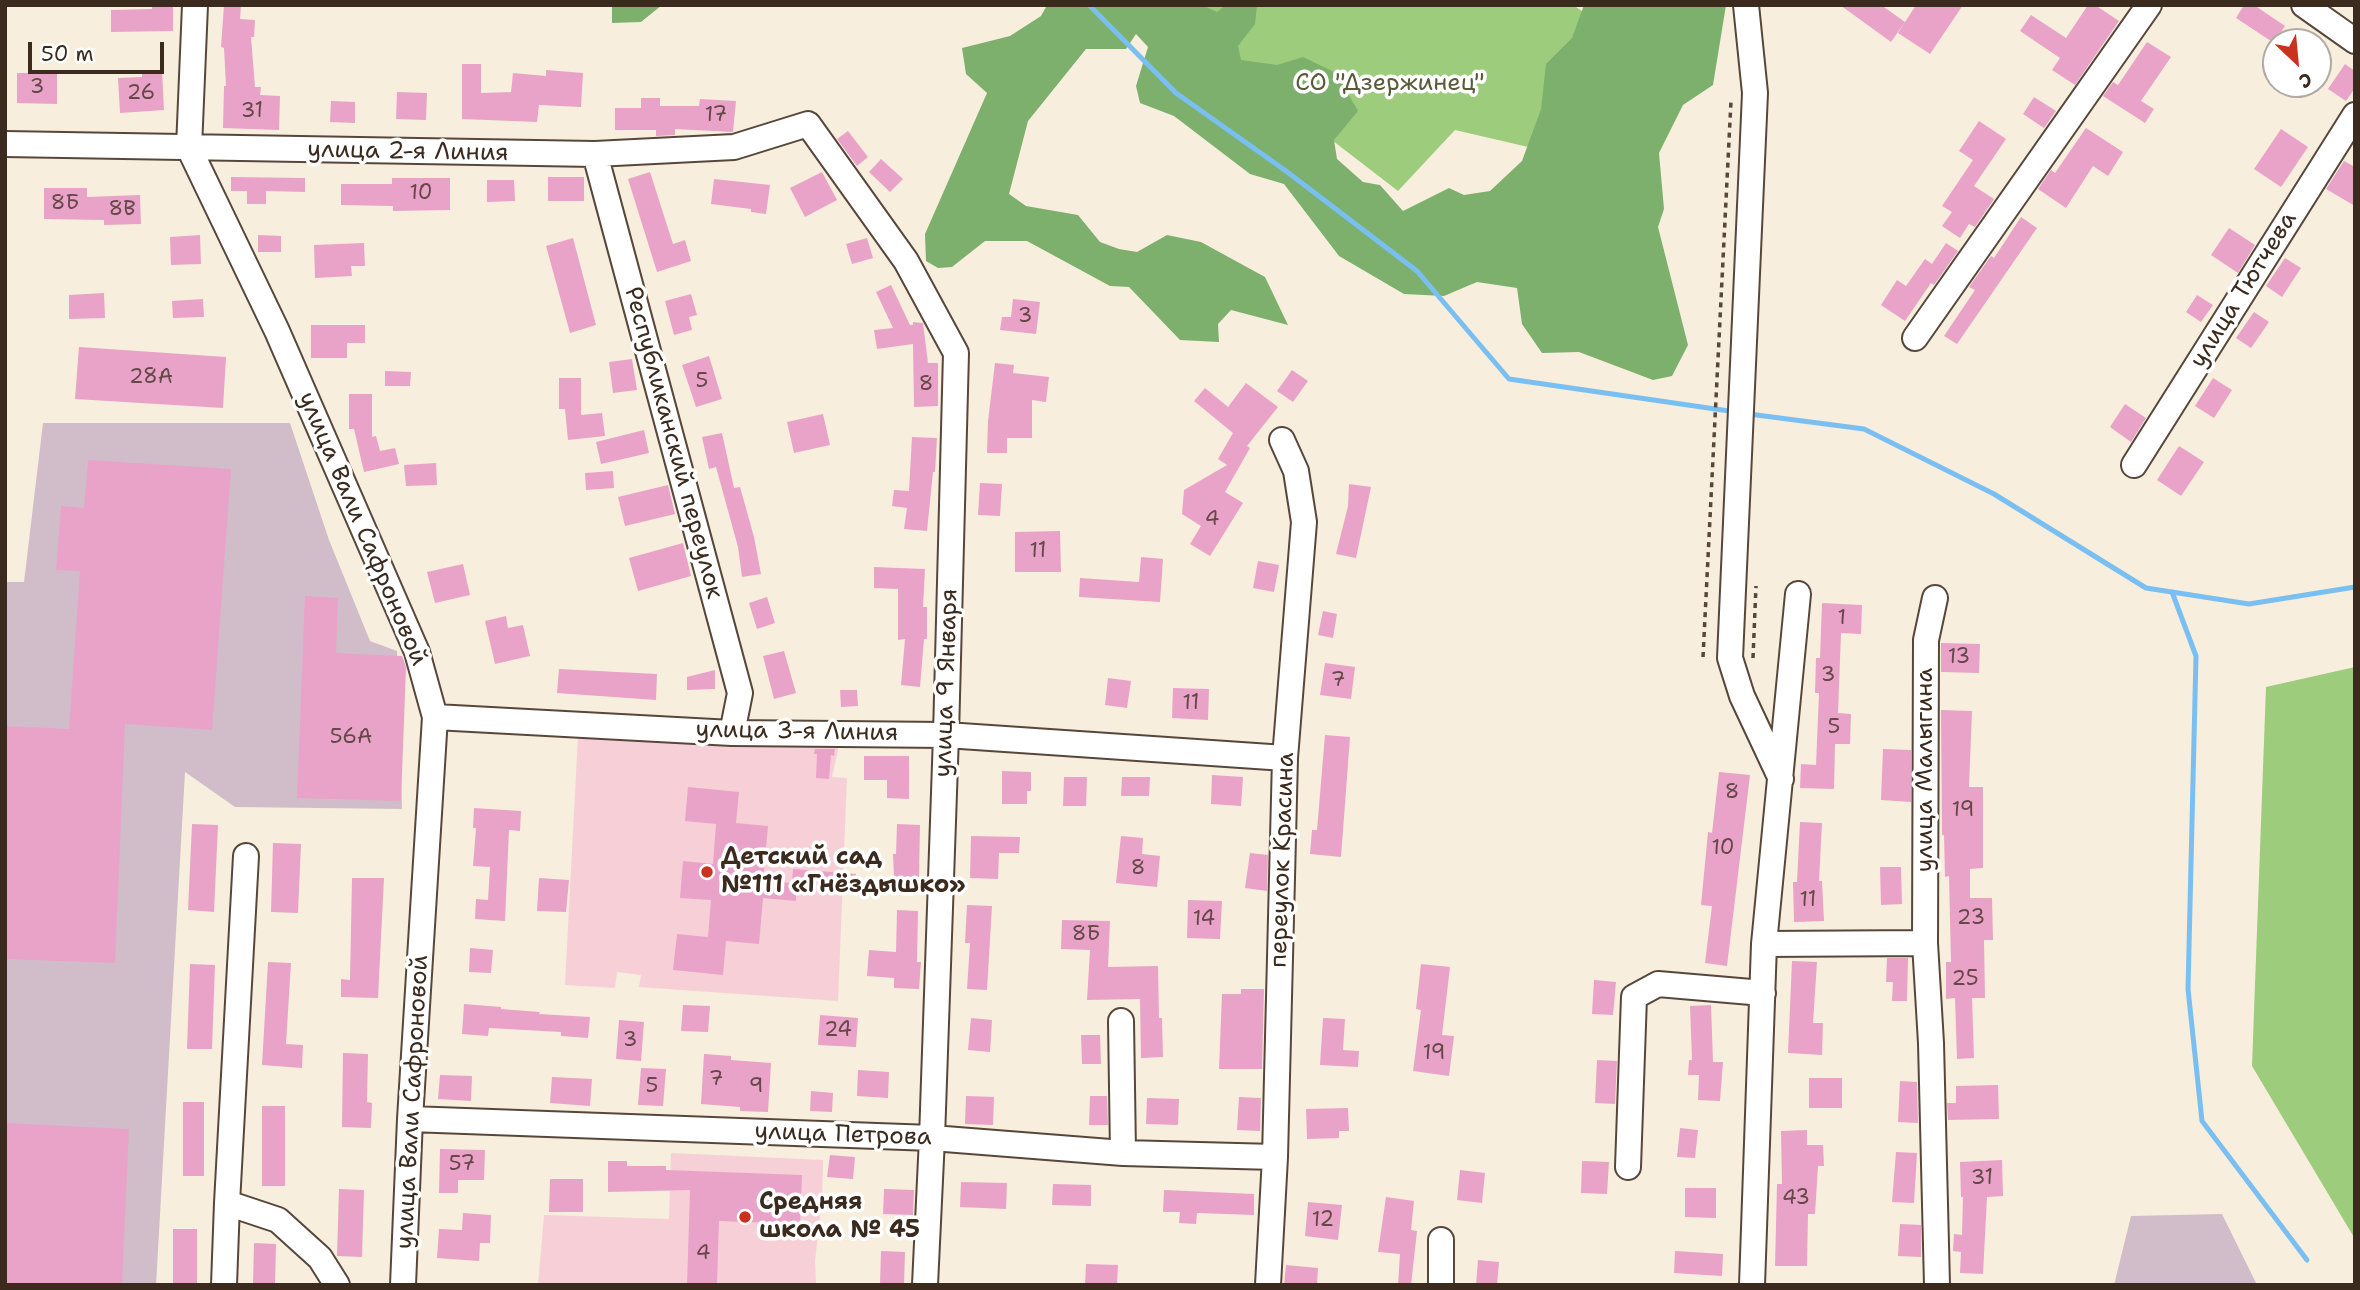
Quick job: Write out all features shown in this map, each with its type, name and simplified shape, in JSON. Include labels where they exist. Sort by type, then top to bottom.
[{"type":"street","name":"улица Вали Сафроновой","points":[[195,5],[189,148],[277,331],[412,640],[435,717],[410,1119],[403,1285]]},
{"type":"street","points":[[1746,5],[1730,658],[1742,696],[1780,779]]},
{"type":"street","points":[[1915,338],[2149,5]]},
{"type":"street","points":[[2304,5],[2355,41]]},
{"type":"street","name":"улица Тютчева","points":[[2134,466],[2355,115]]},
{"type":"street","name":"улица 2-я Линия","points":[[5,144],[595,154],[734,147],[807,124]]},
{"type":"street","name":"улица 9 Января","points":[[807,124],[906,261],[956,353],[946,735],[925,1285]]},
{"type":"street","name":"Республиканский переулок","points":[[595,154],[740,693],[732,733]]},
{"type":"street","name":"переулок Красина","points":[[1268,1285],[1275,1157],[1285,758],[1304,523],[1296,471],[1282,440]]},
{"type":"street","points":[[1752,1285],[1764,944],[1798,594]]},
{"type":"street","name":"улица Малыгина","points":[[1935,598],[1926,640],[1925,943],[1931,1043],[1937,1285]]},
{"type":"street","name":"улица 3-я Линия","points":[[435,717],[732,733],[946,735],[1285,758]]},
{"type":"street","points":[[224,1285],[246,856]]},
{"type":"street","points":[[1764,944],[1925,943]]},
{"type":"street","points":[[1628,1167],[1634,997],[1658,984],[1763,993]]},
{"type":"street","points":[[1121,1021],[1123,1153]]},
{"type":"street","name":"улица Петрова","points":[[410,1119],[932,1138],[1123,1153],[1275,1157]]},
{"type":"street","points":[[227,1203],[278,1220],[320,1258],[337,1285]]},
{"type":"street","points":[[1441,1240],[1441,1285]]},
{"type":"path","points":[[1703,657],[1743,93]]},
{"type":"shaded area","points":[[43,423],[290,423],[329,540],[370,641],[397,651],[402,809],[235,807],[185,772],[156,1285],[5,1285],[5,582],[24,582]]},
{"type":"shaded area","name":"Детский сад №111 «Гнёздышко»","points":[[578,736],[815,746],[816,740],[839,745],[832,777],[847,778],[838,1001],[639,987],[641,975],[617,972],[615,988],[565,985]]},
{"type":"shaded area","name":"Средняя школа № 45","points":[[671,1153],[823,1160],[815,1261],[816,1285],[538,1285],[544,1215],[669,1219]]},
{"type":"shaded area","points":[[2222,1214],[2257,1285],[2114,1285],[2131,1216]]},
{"type":"green space","points":[[612,5],[662,5],[641,22],[612,23]]},
{"type":"green space","points":[[1047,5],[1202,5],[1217,12],[1226,5],[1257,5],[1255,24],[1238,46],[1241,60],[1277,65],[1303,57],[1336,73],[1358,111],[1334,140],[1337,159],[1363,182],[1380,185],[1403,211],[1449,188],[1464,195],[1490,191],[1522,161],[1541,109],[1546,64],[1572,38],[1584,5],[1726,5],[1713,85],[1683,105],[1659,153],[1664,209],[1658,227],[1688,345],[1672,376],[1653,380],[1579,352],[1542,353],[1522,324],[1517,288],[1477,282],[1444,296],[1404,294],[1339,256],[1284,184],[1250,174],[1174,116],[1140,103],[1136,86],[1148,47],[1136,34],[1126,49],[1086,49],[1028,121],[1009,194],[1026,206],[1078,215],[1100,242],[1119,249],[1137,252],[1167,235],[1201,242],[1265,277],[1288,325],[1231,310],[1218,324],[1219,342],[1180,340],[1129,287],[1110,286],[1027,241],[985,241],[952,267],[938,268],[926,261],[925,234],[987,93],[966,74],[962,48],[1010,36],[1041,16]]},
{"type":"green space","name":"СО \"Дзержинец\"","points":[[1142,5],[1573,5],[1644,53],[1554,153],[1455,130],[1398,191],[1206,43]]},
{"type":"green space","points":[[2355,667],[2355,1239],[2252,1066],[2266,687]]},
{"type":"building","points":[[152,5],[173,5],[173,31],[111,32],[111,10],[152,9]]},
{"type":"building","points":[[224,5],[241,5],[240,19],[255,20],[254,37],[251,37],[255,87],[261,87],[260,95],[280,96],[279,130],[223,128],[226,86],[224,48],[221,47]]},
{"type":"building","points":[[1840,5],[1881,5],[1905,22],[1891,42]]},
{"type":"building","points":[[1916,5],[1963,5],[1930,54],[1898,33]]},
{"type":"building","points":[[2088,5],[2095,5],[2119,21],[2075,85],[2052,70],[2060,58],[2020,31],[2031,15],[2066,38]]},
{"type":"building","points":[[2244,5],[2254,5],[2285,26],[2262,28],[2262,35],[2236,18]]},
{"type":"building","points":[[2147,42],[2171,57],[2141,101],[2154,109],[2145,123],[2103,96],[2113,82],[2118,85]]},
{"type":"building","points":[[462,64],[481,64],[481,93],[511,92],[513,73],[546,76],[546,70],[583,73],[581,107],[539,105],[537,122],[462,119]]},
{"type":"building","points":[[2345,64],[2355,71],[2355,88],[2346,101],[2332,92],[2332,83]]},
{"type":"building","points":[[162,70],[164,110],[120,113],[118,78],[142,77],[142,71]]},
{"type":"building","points":[[17,73],[57,73],[57,104],[17,103]]},
{"type":"building","points":[[397,92],[427,93],[426,120],[396,119]]},
{"type":"building","points":[[2034,97],[2056,111],[2044,128],[2023,114]]},
{"type":"building","points":[[641,98],[660,98],[660,106],[699,106],[700,99],[736,101],[733,132],[675,129],[675,135],[656,136],[656,130],[615,130],[615,108],[641,108]]},
{"type":"building","points":[[331,101],[355,102],[355,123],[330,122]]},
{"type":"building","points":[[1979,121],[2006,139],[1974,186],[1994,199],[1975,227],[1969,224],[1960,238],[1942,226],[1952,212],[1942,206],[1973,160],[1959,151]]},
{"type":"building","points":[[2086,128],[2123,152],[2108,176],[2093,166],[2066,208],[2038,189],[2051,170],[2055,173]]},
{"type":"building","points":[[2281,129],[2308,147],[2281,187],[2254,169]]},
{"type":"building","points":[[848,131],[868,157],[857,166],[837,139]]},
{"type":"building","points":[[881,159],[903,179],[890,192],[869,172]]},
{"type":"building","points":[[2344,161],[2355,167],[2355,206],[2326,189]]},
{"type":"building","points":[[650,172],[673,244],[685,240],[691,261],[657,272],[628,179]]},
{"type":"building","points":[[822,172],[837,200],[805,217],[790,188]]},
{"type":"building","points":[[231,177],[305,178],[305,192],[266,191],[266,204],[247,204],[247,191],[231,191]]},
{"type":"building","points":[[548,177],[584,177],[584,201],[548,201]]},
{"type":"building","points":[[392,178],[450,178],[450,210],[393,211],[393,206],[341,205],[341,184],[392,184]]},
{"type":"building","points":[[714,179],[770,185],[766,214],[751,212],[751,209],[711,204]]},
{"type":"building","points":[[487,180],[514,180],[515,201],[487,202]]},
{"type":"building","points":[[44,188],[87,188],[87,197],[140,195],[141,224],[104,225],[104,220],[44,219]]},
{"type":"building","points":[[2021,217],[2037,228],[1957,344],[1944,336],[1975,290],[1969,287],[1991,256],[1994,258]]},
{"type":"building","points":[[2229,228],[2255,245],[2238,273],[2211,255]]},
{"type":"building","points":[[200,235],[201,264],[171,265],[170,237]]},
{"type":"building","points":[[258,235],[281,236],[281,252],[258,252]]},
{"type":"building","points":[[573,238],[596,325],[570,333],[546,246]]},
{"type":"building","points":[[867,238],[873,258],[852,264],[846,244]]},
{"type":"building","points":[[364,243],[365,266],[351,266],[352,276],[315,278],[314,245]]},
{"type":"building","points":[[1946,243],[1958,251],[1934,285],[1931,283],[1905,321],[1881,305],[1897,280],[1906,286],[1925,259],[1932,264]]},
{"type":"building","points":[[2285,258],[2301,268],[2282,297],[2266,286]]},
{"type":"building","points":[[891,285],[910,325],[913,325],[913,322],[923,323],[928,363],[938,363],[938,406],[914,407],[913,344],[877,349],[874,330],[893,328],[876,292]]},
{"type":"building","points":[[104,293],[105,318],[69,319],[69,295]]},
{"type":"building","points":[[691,294],[697,315],[689,317],[692,330],[674,335],[665,301]]},
{"type":"building","points":[[2197,295],[2213,305],[2201,322],[2186,312]]},
{"type":"building","points":[[203,299],[204,317],[173,318],[172,301]]},
{"type":"building","points":[[1013,299],[1040,302],[1036,334],[1000,330],[1002,317],[1011,317]]},
{"type":"building","points":[[2254,312],[2269,322],[2251,348],[2236,338]]},
{"type":"building","points":[[311,325],[365,325],[365,343],[347,343],[347,358],[311,358]]},
{"type":"building","points":[[79,347],[226,357],[223,408],[75,399]]},
{"type":"building","points":[[709,356],[722,399],[696,407],[682,365]]},
{"type":"building","points":[[632,359],[637,390],[613,393],[609,362]]},
{"type":"building","points":[[995,363],[1014,365],[1013,373],[1049,377],[1046,402],[1032,400],[1032,438],[1007,438],[1007,453],[987,453]]},
{"type":"building","points":[[1292,370],[1308,381],[1293,402],[1277,391]]},
{"type":"building","points":[[385,371],[411,372],[410,386],[385,386]]},
{"type":"building","points":[[559,378],[581,378],[581,415],[602,413],[605,436],[568,440],[565,409],[559,409]]},
{"type":"building","points":[[2213,378],[2232,390],[2214,418],[2195,406]]},
{"type":"building","points":[[1246,383],[1278,407],[1247,446],[1250,448],[1225,492],[1243,503],[1210,556],[1190,544],[1201,526],[1182,514],[1184,490],[1227,465],[1218,459],[1233,433],[1194,401],[1205,388],[1228,407]]},
{"type":"building","points":[[349,394],[372,394],[372,437],[376,436],[380,451],[395,448],[399,464],[364,472],[354,429],[349,429]]},
{"type":"building","points":[[2125,404],[2146,418],[2131,442],[2110,427]]},
{"type":"building","points":[[823,414],[830,445],[794,453],[787,422]]},
{"type":"building","points":[[644,430],[649,453],[601,464],[596,442]]},
{"type":"building","points":[[722,433],[734,488],[740,487],[754,537],[761,574],[742,577],[738,547],[716,467],[709,469],[702,437]]},
{"type":"building","points":[[912,437],[937,438],[927,531],[904,529],[907,508],[892,506],[894,490],[909,491]]},
{"type":"building","points":[[2179,446],[2204,462],[2181,496],[2157,480]]},
{"type":"building","points":[[88,460],[231,469],[212,730],[125,724],[115,963],[5,959],[5,726],[69,729],[80,571],[56,570],[61,506],[84,508]]},
{"type":"building","points":[[436,463],[437,485],[406,486],[404,465]]},
{"type":"building","points":[[613,471],[614,488],[586,490],[585,473]]},
{"type":"building","points":[[980,483],[1002,484],[1000,516],[978,515]]},
{"type":"building","points":[[1349,484],[1371,487],[1356,558],[1336,554],[1348,506]]},
{"type":"building","points":[[668,485],[675,514],[625,526],[618,497]]},
{"type":"building","points":[[1060,531],[1061,572],[1015,572],[1015,532]]},
{"type":"building","points":[[683,543],[691,576],[638,591],[629,558]]},
{"type":"building","points":[[1141,557],[1163,559],[1160,602],[1079,597],[1080,578],[1139,582]]},
{"type":"building","points":[[1258,561],[1279,565],[1274,592],[1253,588]]},
{"type":"building","points":[[463,564],[470,595],[435,603],[427,572]]},
{"type":"building","points":[[874,567],[925,569],[923,607],[927,607],[927,639],[924,639],[920,687],[901,685],[905,639],[898,640],[898,589],[874,588]]},
{"type":"building","points":[[305,596],[338,598],[336,653],[402,656],[406,667],[401,801],[297,798]]},
{"type":"building","points":[[767,597],[775,623],[757,629],[749,603]]},
{"type":"building","points":[[1822,603],[1862,605],[1861,634],[1841,633],[1838,713],[1851,714],[1850,744],[1835,744],[1834,789],[1800,788],[1801,764],[1816,765],[1819,693],[1815,693],[1816,658],[1820,658]]},
{"type":"building","points":[[1323,611],[1337,614],[1333,638],[1318,635]]},
{"type":"building","points":[[506,616],[508,628],[523,625],[530,656],[495,664],[485,621]]},
{"type":"building","points":[[1941,643],[1980,644],[1979,673],[1941,672]]},
{"type":"building","points":[[784,651],[796,693],[774,699],[763,656]]},
{"type":"building","points":[[1325,663],[1355,667],[1351,699],[1320,695]]},
{"type":"building","points":[[559,669],[657,674],[656,700],[557,693]]},
{"type":"building","points":[[715,670],[715,689],[687,690],[687,677]]},
{"type":"building","points":[[1108,678],[1131,681],[1127,708],[1105,705]]},
{"type":"building","points":[[1173,688],[1209,689],[1208,720],[1172,718]]},
{"type":"building","points":[[840,690],[857,690],[858,706],[841,707]]},
{"type":"building","points":[[1941,710],[1972,711],[1969,787],[1983,787],[1983,868],[1970,869],[1970,898],[1992,898],[1993,940],[1984,940],[1985,998],[1972,998],[1974,1058],[1957,1059],[1955,998],[1946,999],[1946,962],[1951,962],[1949,876],[1945,877],[1942,835]]},
{"type":"building","points":[[1325,735],[1350,737],[1341,857],[1310,854],[1312,830],[1317,830]]},
{"type":"building","points":[[815,749],[835,749],[834,756],[831,755],[829,779],[816,778]]},
{"type":"building","points":[[1883,749],[1911,750],[1911,802],[1881,800]]},
{"type":"building","points":[[864,756],[909,756],[909,799],[887,798],[887,780],[864,780]]},
{"type":"building","points":[[1002,771],[1031,772],[1031,791],[1027,791],[1027,804],[1002,804]]},
{"type":"building","points":[[1719,772],[1750,775],[1727,966],[1705,963],[1712,906],[1701,905],[1708,832],[1712,833]]},
{"type":"building","points":[[1212,775],[1243,777],[1241,806],[1211,804]]},
{"type":"building","points":[[1064,777],[1087,777],[1086,806],[1063,806]]},
{"type":"building","points":[[1122,777],[1150,777],[1149,796],[1121,796]]},
{"type":"building","points":[[688,787],[739,792],[736,823],[768,826],[763,881],[792,883],[793,869],[856,874],[856,884],[796,886],[796,901],[763,898],[759,944],[726,941],[723,975],[673,970],[677,934],[708,937],[711,900],[680,898],[683,861],[713,864],[716,824],[685,821]]},
{"type":"building","points":[[474,808],[521,811],[520,831],[509,830],[505,921],[475,919],[476,899],[488,900],[490,867],[473,866],[476,828],[473,828]]},
{"type":"building","points":[[1800,822],[1822,823],[1819,881],[1822,881],[1824,921],[1794,922],[1793,882],[1797,882]]},
{"type":"building","points":[[192,824],[218,825],[214,912],[188,910]]},
{"type":"building","points":[[897,824],[920,825],[919,877],[894,877],[893,854],[896,854]]},
{"type":"building","points":[[971,836],[1020,837],[1019,853],[999,853],[998,879],[970,878]]},
{"type":"building","points":[[1121,836],[1143,838],[1142,854],[1160,856],[1157,887],[1116,883]]},
{"type":"building","points":[[273,843],[301,844],[298,913],[271,912]]},
{"type":"building","points":[[1250,853],[1268,855],[1267,891],[1245,888]]},
{"type":"building","points":[[1880,867],[1901,867],[1902,904],[1881,905]]},
{"type":"building","points":[[352,878],[384,878],[378,998],[341,997],[341,979],[350,980]]},
{"type":"building","points":[[539,878],[569,880],[566,912],[537,911]]},
{"type":"building","points":[[1188,900],[1222,901],[1220,939],[1187,938]]},
{"type":"building","points":[[967,905],[992,906],[987,990],[967,989],[970,943],[965,943]]},
{"type":"building","points":[[897,910],[918,911],[917,962],[921,962],[919,989],[894,988],[894,978],[867,976],[869,950],[896,952]]},
{"type":"building","points":[[1062,920],[1110,921],[1108,967],[1158,966],[1163,1057],[1141,1058],[1140,999],[1087,1000],[1090,950],[1061,949]]},
{"type":"building","points":[[470,948],[493,950],[491,973],[469,972]]},
{"type":"building","points":[[1887,958],[1908,958],[1907,1001],[1892,1001],[1893,982],[1886,982]]},
{"type":"building","points":[[1792,961],[1817,962],[1813,1023],[1823,1023],[1822,1055],[1788,1053]]},
{"type":"building","points":[[268,962],[291,963],[286,1044],[303,1045],[302,1068],[262,1065]]},
{"type":"building","points":[[190,964],[215,965],[212,1049],[187,1049]]},
{"type":"building","points":[[1421,964],[1450,967],[1442,1035],[1454,1036],[1449,1076],[1413,1071],[1421,1010],[1416,1009]]},
{"type":"building","points":[[1594,980],[1616,982],[1613,1015],[1592,1014]]},
{"type":"building","points":[[1241,989],[1264,989],[1262,1069],[1219,1069],[1222,994],[1241,994]]},
{"type":"building","points":[[464,1004],[540,1012],[539,1014],[590,1017],[588,1038],[561,1036],[561,1032],[489,1028],[488,1036],[462,1034]]},
{"type":"building","points":[[683,1005],[710,1006],[708,1032],[681,1031]]},
{"type":"building","points":[[1711,1005],[1713,1062],[1723,1062],[1720,1101],[1698,1100],[1699,1075],[1688,1075],[1689,1060],[1692,1060],[1690,1006]]},
{"type":"building","points":[[820,1015],[858,1018],[856,1047],[818,1045]]},
{"type":"building","points":[[971,1018],[992,1020],[990,1052],[968,1050]]},
{"type":"building","points":[[1323,1018],[1345,1019],[1343,1050],[1359,1051],[1358,1067],[1320,1065]]},
{"type":"building","points":[[619,1020],[644,1022],[641,1061],[616,1059]]},
{"type":"building","points":[[1081,1035],[1100,1035],[1101,1064],[1082,1064]]},
{"type":"building","points":[[343,1053],[368,1054],[367,1102],[372,1103],[371,1128],[342,1127]]},
{"type":"building","points":[[704,1054],[731,1056],[731,1060],[771,1063],[768,1112],[740,1111],[740,1107],[701,1104]]},
{"type":"building","points":[[1597,1060],[1617,1061],[1615,1104],[1595,1103]]},
{"type":"building","points":[[641,1068],[666,1069],[663,1106],[638,1105]]},
{"type":"building","points":[[858,1070],[889,1072],[888,1098],[857,1096]]},
{"type":"building","points":[[440,1075],[472,1076],[471,1101],[438,1099]]},
{"type":"building","points":[[552,1077],[592,1079],[590,1106],[550,1103]]},
{"type":"building","points":[[1809,1078],[1842,1078],[1842,1108],[1809,1108]]},
{"type":"building","points":[[1900,1081],[1917,1082],[1918,1123],[1898,1122]]},
{"type":"building","points":[[1998,1085],[1999,1119],[1948,1120],[1947,1103],[1956,1103],[1956,1086]]},
{"type":"building","points":[[811,1091],[833,1093],[832,1112],[810,1111]]},
{"type":"building","points":[[966,1096],[994,1097],[993,1125],[965,1124]]},
{"type":"building","points":[[1090,1096],[1107,1096],[1108,1125],[1089,1125]]},
{"type":"building","points":[[1239,1097],[1261,1098],[1260,1131],[1237,1130]]},
{"type":"building","points":[[1147,1098],[1179,1099],[1178,1125],[1146,1124]]},
{"type":"building","points":[[183,1102],[204,1102],[204,1176],[183,1176]]},
{"type":"building","points":[[262,1106],[285,1106],[285,1186],[262,1186]]},
{"type":"building","points":[[1348,1108],[1349,1131],[1339,1131],[1339,1138],[1307,1139],[1306,1109]]},
{"type":"building","points":[[5,1123],[129,1129],[122,1285],[5,1285]]},
{"type":"building","points":[[1680,1128],[1698,1130],[1695,1158],[1677,1157]]},
{"type":"building","points":[[1807,1130],[1807,1145],[1823,1145],[1824,1166],[1818,1166],[1815,1214],[1808,1214],[1807,1266],[1775,1266],[1777,1184],[1782,1184],[1781,1131]]},
{"type":"building","points":[[440,1149],[485,1150],[484,1180],[458,1180],[458,1193],[439,1193]]},
{"type":"building","points":[[1896,1152],[1917,1153],[1914,1203],[1892,1202]]},
{"type":"building","points":[[830,1155],[855,1157],[853,1179],[827,1177]]},
{"type":"building","points":[[2002,1160],[2003,1196],[1987,1197],[1983,1274],[1960,1273],[1961,1252],[1953,1251],[1954,1234],[1962,1235],[1960,1162]]},
{"type":"building","points":[[608,1161],[627,1161],[627,1166],[666,1166],[666,1170],[802,1175],[800,1224],[719,1221],[717,1285],[687,1285],[690,1190],[608,1192]]},
{"type":"building","points":[[1582,1161],[1609,1162],[1607,1194],[1581,1193]]},
{"type":"building","points":[[1460,1170],[1485,1173],[1482,1203],[1457,1200]]},
{"type":"building","points":[[550,1179],[583,1179],[583,1212],[549,1212]]},
{"type":"building","points":[[961,1182],[1007,1183],[1006,1209],[960,1207]]},
{"type":"building","points":[[1053,1184],[1091,1185],[1091,1206],[1052,1205]]},
{"type":"building","points":[[1685,1188],[1716,1188],[1716,1218],[1685,1217]]},
{"type":"building","points":[[339,1189],[364,1190],[362,1257],[337,1256]]},
{"type":"building","points":[[884,1189],[914,1190],[913,1215],[883,1214]]},
{"type":"building","points":[[1164,1190],[1254,1194],[1254,1215],[1197,1213],[1196,1224],[1179,1223],[1180,1212],[1163,1212]]},
{"type":"building","points":[[1386,1197],[1414,1201],[1411,1230],[1417,1231],[1411,1285],[1398,1285],[1400,1254],[1378,1252]]},
{"type":"building","points":[[1308,1202],[1342,1205],[1338,1240],[1305,1236]]},
{"type":"building","points":[[463,1213],[491,1215],[490,1243],[480,1243],[479,1261],[437,1258],[439,1229],[462,1230]]},
{"type":"building","points":[[1900,1224],[1921,1225],[1921,1257],[1898,1256]]},
{"type":"building","points":[[173,1229],[197,1229],[197,1285],[173,1285]]},
{"type":"building","points":[[254,1243],[276,1244],[275,1285],[253,1285]]},
{"type":"building","points":[[881,1251],[905,1252],[904,1285],[880,1285]]},
{"type":"building","points":[[1675,1251],[1723,1254],[1722,1276],[1674,1273]]},
{"type":"building","points":[[1478,1260],[1499,1262],[1497,1285],[1476,1285]]},
{"type":"building","points":[[1086,1264],[1118,1265],[1117,1285],[1085,1285]]},
{"type":"building","points":[[1286,1265],[1318,1268],[1317,1285],[1284,1285]]},
{"type":"waterway","points":[[1089,5],[1176,93],[1286,171],[1417,271],[1509,379],[1736,412]]},
{"type":"waterway","points":[[1749,414],[1864,429],[1994,494],[2146,588],[2249,604],[2355,587]]},
{"type":"waterway","points":[[2172,592],[2196,656],[2188,989],[2202,1121],[2307,1260]]},
{"type":"place","name":"Детский сад №111 «Гнёздышко»","points":[[707,872]]},
{"type":"place","name":"Средняя школа № 45","points":[[745,1217]]}]
